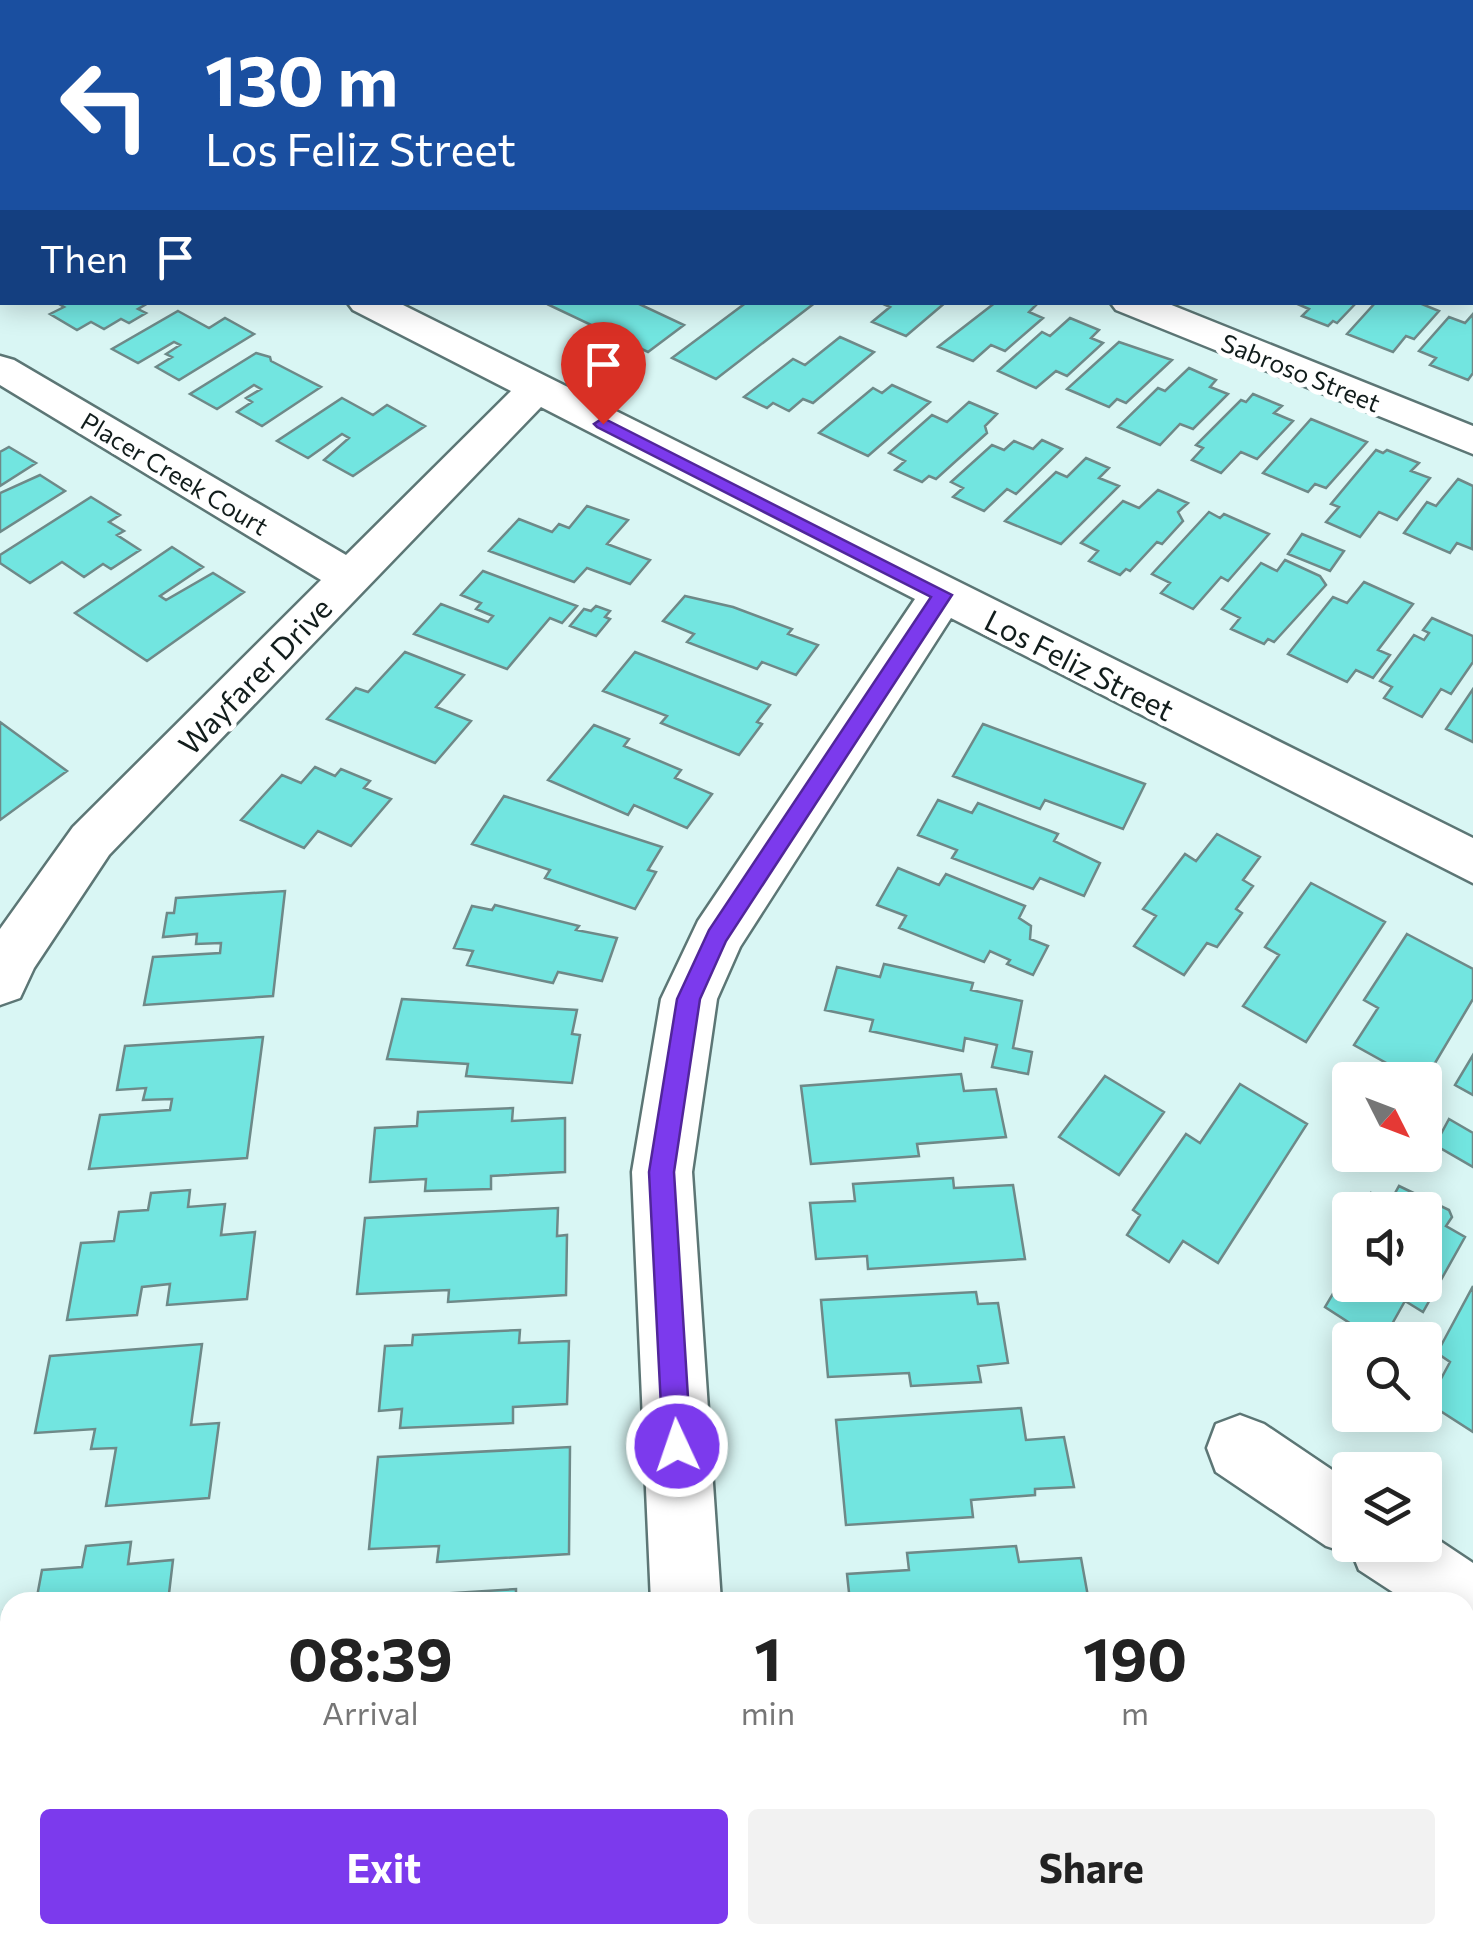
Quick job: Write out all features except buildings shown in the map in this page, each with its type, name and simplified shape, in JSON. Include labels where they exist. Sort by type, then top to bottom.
[{"type":"street","name":"Los Feliz Street","points":[[372,305],[1473,862]]},
{"type":"street","name":"Sabroso Street","points":[[1136,305],[1473,441]]},
{"type":"street","name":"Placer Creek Court","points":[[0,368],[350,577]]},
{"type":"street","name":"Wayfarer Drive","points":[[4,965],[91,842],[535,390]]},
{"type":"street","points":[[685,1592],[662,1172],[688,999],[716,937],[942,595]]},
{"type":"street","points":[[1240,1448],[1332,1510]]},
{"type":"street","points":[[1410,1562],[1455,1592]]},
{"type":"route","points":[[603,424],[942,595],[716,937],[688,999],[662,1172],[677,1446]]}]
